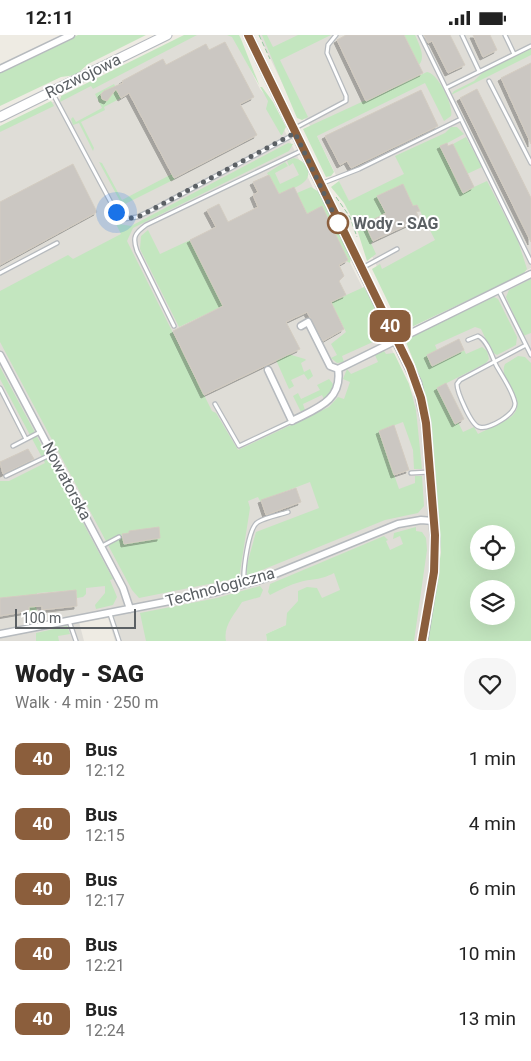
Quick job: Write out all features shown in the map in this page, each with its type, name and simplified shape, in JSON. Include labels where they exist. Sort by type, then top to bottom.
[{"type":"street","points":[[0,69],[71,35]]},
{"type":"street","name":"Rozwojowa","points":[[0,117],[167,35]]},
{"type":"street","points":[[248,35],[297,129],[304,150],[323,183],[361,268],[410,367],[421,398],[434,521],[434,572],[422,641]]},
{"type":"street","points":[[301,326],[308,322],[330,366],[338,369],[531,274]]},
{"type":"street","name":"Nowatorska","points":[[0,355],[123,588],[130,609]]},
{"type":"street","points":[[268,370],[292,421],[326,404],[332,398],[338,381],[338,369]]},
{"type":"street","name":"Technologiczna","points":[[0,634],[130,609],[244,584],[263,579],[398,524],[421,520],[434,521]]},
{"type":"lane","points":[[52,91],[116,212],[124,219],[138,217],[346,101],[346,96],[327,53],[328,45],[336,35]]},
{"type":"lane","points":[[420,35],[531,263]]},
{"type":"lane","points":[[462,35],[480,71]]},
{"type":"lane","points":[[505,35],[514,54]]},
{"type":"lane","points":[[446,88],[531,45]]},
{"type":"lane","points":[[489,81],[531,163]]},
{"type":"lane","points":[[323,183],[359,169],[461,119]]},
{"type":"lane","points":[[174,325],[137,251],[134,242],[137,232],[146,225],[304,150]]},
{"type":"lane","points":[[0,273],[57,243]]},
{"type":"lane","points":[[361,268],[397,249]]},
{"type":"lane","points":[[499,290],[531,355]]},
{"type":"lane","points":[[468,340],[475,337],[482,338],[495,362],[514,401],[514,408],[509,416],[487,427],[479,427],[471,419],[458,392],[457,384],[495,362],[526,345]]},
{"type":"lane","points":[[0,389],[26,439]]},
{"type":"lane","points":[[214,404],[239,446],[292,421]]},
{"type":"lane","points":[[13,446],[40,431]]},
{"type":"lane","points":[[6,476],[52,454]]},
{"type":"lane","points":[[411,473],[430,472]]},
{"type":"lane","points":[[244,584],[243,573],[252,529],[259,521],[288,512]]},
{"type":"lane","points":[[101,546],[119,537]]},
{"type":"lane","points":[[110,613],[118,641]]},
{"type":"lane","points":[[69,620],[76,641]]},
{"type":"path","points":[[259,35],[272,64]]},
{"type":"path","points":[[323,183],[350,217],[357,238]]},
{"type":"shaded area","points":[[189,35],[233,35],[260,89],[270,101],[375,313],[426,423],[435,538],[424,641],[411,641],[306,616],[266,634],[267,641],[115,641],[108,618],[79,622],[84,641],[0,641],[0,128]]},
{"type":"shaded area","points":[[259,35],[531,35],[531,268],[407,328],[317,136],[285,89]]},
{"type":"shaded area","points":[[531,279],[531,435],[468,440],[446,420],[409,338]]},
{"type":"green space","points":[[78,35],[146,35],[88,64],[76,75],[61,77],[0,106],[0,73]]},
{"type":"green space","points":[[184,35],[197,35],[93,89],[91,86],[60,102],[61,96]]},
{"type":"green space","points":[[227,35],[239,35],[260,86],[232,37]]},
{"type":"green space","points":[[262,35],[267,35],[273,47],[298,35],[331,35],[280,60],[308,117],[302,120],[297,118]]},
{"type":"green space","points":[[404,35],[415,35],[422,54],[419,65]]},
{"type":"green space","points":[[531,47],[531,55],[451,95],[454,91],[474,81],[485,70]]},
{"type":"green space","points":[[427,72],[436,78],[448,98],[451,116],[444,121],[425,83],[317,136],[334,172],[331,176],[326,177],[303,129]]},
{"type":"green space","points":[[114,84],[121,98],[104,107],[105,110],[81,122],[94,148],[93,151],[79,123],[73,125],[71,119],[73,117],[76,122],[102,108],[95,94]]},
{"type":"green space","points":[[260,87],[262,87],[273,102],[286,127],[282,135],[266,109],[268,101]]},
{"type":"green space","points":[[51,101],[54,106],[0,132],[0,126]]},
{"type":"green space","points":[[451,127],[457,127],[464,134],[440,147],[463,192],[487,181],[518,241],[527,269],[523,274],[401,332],[397,329],[400,327],[372,269],[380,264],[382,269],[435,240],[417,205],[413,206],[403,185],[377,196],[386,214],[365,224],[373,241],[371,243],[376,254],[367,261],[356,226],[344,203],[331,187],[339,181],[349,201],[404,174],[395,156],[445,133]]},
{"type":"green space","points":[[466,137],[482,167],[467,174],[453,144]]},
{"type":"green space","points":[[288,143],[293,144],[289,151],[133,228],[127,241],[212,411],[216,413],[238,450],[329,407],[338,397],[344,399],[350,382],[343,379],[347,369],[351,374],[378,362],[375,355],[384,351],[386,354],[394,353],[409,384],[416,410],[422,469],[414,469],[413,450],[403,422],[379,431],[399,489],[415,483],[415,476],[422,476],[424,506],[418,513],[385,520],[247,576],[246,568],[256,532],[319,508],[310,482],[260,501],[258,497],[248,501],[250,508],[239,578],[139,598],[132,590],[0,342],[0,291],[68,255],[73,259],[121,234],[112,216],[119,224],[131,226]]},
{"type":"green space","points":[[294,158],[302,161],[306,166],[307,178],[295,188],[279,194],[267,173],[285,162],[288,166],[275,173],[280,184],[299,175],[293,163],[289,166],[287,161]]},
{"type":"green space","points":[[99,162],[102,163],[122,200],[172,174],[175,179],[117,208],[121,203]]},
{"type":"green space","points":[[311,187],[319,192],[351,257],[350,263],[346,261],[348,260],[322,207],[307,214],[297,193]]},
{"type":"green space","points":[[148,230],[160,254],[190,240],[223,306],[179,327],[140,249],[141,236]]},
{"type":"green space","points":[[531,279],[531,333],[523,336],[506,297],[509,290]]},
{"type":"green space","points":[[364,287],[384,325],[382,326],[386,336],[342,356],[344,362],[337,363],[331,358],[337,355],[331,344],[346,332],[331,302]]},
{"type":"green space","points":[[494,297],[498,299],[517,337],[516,345],[497,355],[492,352],[481,329],[475,327],[435,345],[437,350],[427,355],[432,365],[464,350],[466,354],[482,347],[487,351],[489,359],[486,363],[437,388],[455,424],[458,422],[463,432],[474,427],[478,434],[513,415],[517,409],[517,403],[505,376],[505,364],[518,356],[525,357],[531,363],[531,641],[428,641],[441,552],[432,428],[422,382],[406,342],[409,338]]},
{"type":"green space","points":[[288,354],[305,359],[301,363],[304,372],[310,369],[313,376],[308,380],[304,374],[291,380],[294,386],[289,389],[276,360]]},
{"type":"green space","points":[[0,367],[113,579],[110,580],[117,597],[113,605],[96,609],[95,605],[105,593],[105,586],[86,588],[86,594],[83,597],[77,598],[76,590],[37,593],[36,607],[39,618],[27,622],[25,616],[30,615],[27,595],[0,598],[0,481],[9,481],[45,463],[0,379]]},
{"type":"green space","points":[[329,379],[333,384],[330,396],[325,401],[322,395],[303,404],[305,410],[301,412],[293,396],[298,393],[301,399],[320,390],[317,385]]},
{"type":"green space","points":[[416,527],[416,531],[422,532],[426,538],[427,550],[414,641],[267,641],[266,634],[286,625],[287,613],[298,601],[298,591],[307,587],[317,588],[322,598],[340,590],[334,573],[329,576],[296,583],[270,595],[268,592],[270,584],[384,536],[388,540],[386,541],[390,550],[403,544],[400,536],[393,539],[394,533]]},
{"type":"green space","points":[[260,586],[263,590],[260,597],[242,602],[233,616],[226,630],[226,641],[146,641],[140,613],[217,598]]},
{"type":"green space","points":[[67,626],[70,634],[58,636],[59,641],[36,641],[36,633]]},
{"type":"building","points":[[346,35],[404,35],[423,73],[366,101],[337,40]]},
{"type":"building","points":[[424,35],[450,35],[465,65],[448,73],[432,41],[428,43]]},
{"type":"building","points":[[473,35],[490,35],[497,50],[483,57]]},
{"type":"building","points":[[225,42],[254,97],[240,104],[257,135],[174,178],[129,93],[121,98],[116,89],[107,101],[102,99],[101,94],[163,59],[166,65],[206,44],[209,50]]},
{"type":"building","points":[[531,63],[531,144],[501,78]]},
{"type":"building","points":[[477,89],[531,198],[531,242],[460,98]]},
{"type":"building","points":[[421,90],[438,126],[351,168],[347,161],[340,165],[325,136]]},
{"type":"building","points":[[447,143],[448,146],[453,144],[474,187],[463,193],[440,146]]},
{"type":"building","points":[[73,164],[97,212],[0,265],[0,202]]},
{"type":"building","points":[[269,175],[279,194],[294,187],[307,214],[322,206],[348,260],[339,265],[344,276],[339,281],[346,295],[331,302],[344,329],[323,341],[307,312],[286,322],[300,349],[204,395],[173,331],[223,306],[190,240],[216,227],[207,210],[219,204],[228,222],[258,207],[253,195],[258,192],[253,182]]},
{"type":"building","points":[[403,184],[413,206],[417,205],[420,211],[416,212],[420,219],[373,241],[365,224],[386,213],[377,196]]},
{"type":"building","points":[[459,339],[464,350],[432,366],[427,355]]},
{"type":"building","points":[[446,383],[464,419],[455,424],[437,388]]},
{"type":"building","points":[[394,425],[409,470],[394,475],[379,431]]},
{"type":"building","points":[[28,449],[34,459],[3,474],[0,462]]},
{"type":"building","points":[[296,488],[301,502],[266,515],[261,500]]},
{"type":"building","points":[[159,527],[160,538],[124,544],[122,534],[129,533],[129,531]]},
{"type":"building","points":[[76,590],[77,606],[42,610],[42,606],[29,607],[29,611],[0,616],[0,598]]},
{"type":"bus line","name":"40","points":[[248,35],[417,383],[426,423],[435,535],[434,572],[422,641]]},
{"type":"place","name":"Wody - SAG","points":[[338,223]]},
{"type":"route","points":[[116,212],[124,219],[138,217],[295,133],[338,223]]}]
